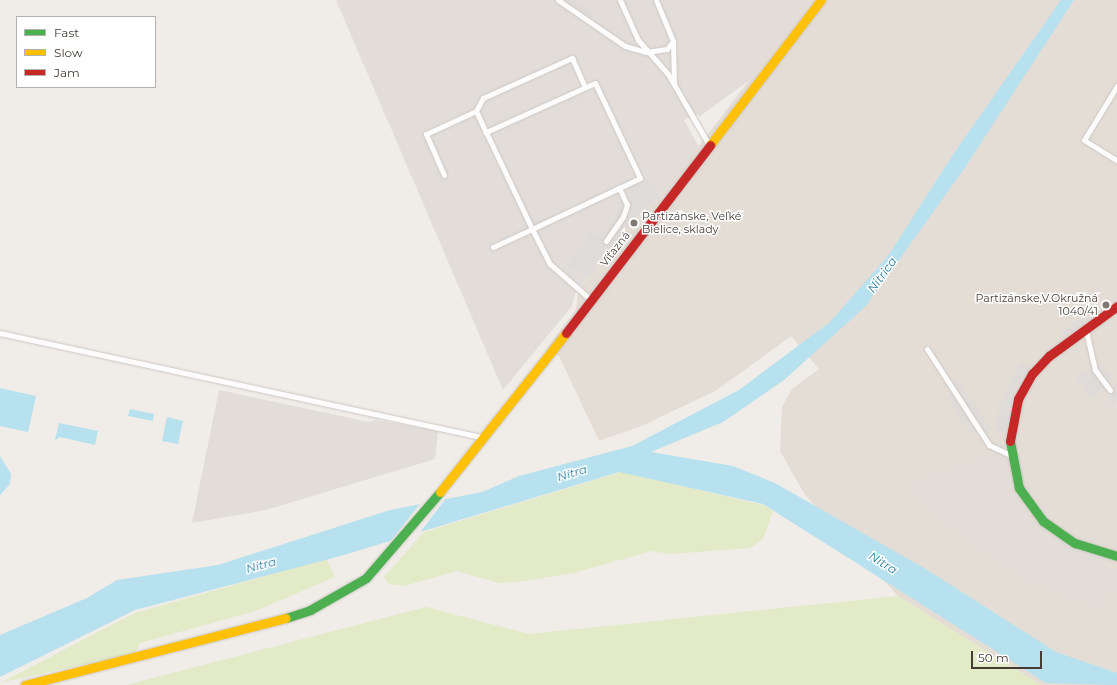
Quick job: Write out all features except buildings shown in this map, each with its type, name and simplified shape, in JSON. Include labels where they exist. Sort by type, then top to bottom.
[{"type":"main road","name":"Víťazná","points":[[25,685],[310,610],[370,575],[483,438],[821,0]]},
{"type":"main road","points":[[1117,306],[1049,356],[1032,374],[1012,420],[1010,455],[1019,488],[1043,521],[1075,543],[1117,556]]},
{"type":"lane","points":[[558,0],[625,46],[646,52],[660,62],[709,146]]},
{"type":"lane","points":[[620,0],[646,52]]},
{"type":"lane","points":[[656,0],[673,41],[674,84]]},
{"type":"lane","points":[[646,52],[667,49],[673,41]]},
{"type":"lane","points":[[444,175],[426,134],[476,111],[483,98],[572,58],[585,87]]},
{"type":"lane","points":[[486,132],[595,83],[640,178],[493,247]]},
{"type":"lane","points":[[1117,86],[1084,140],[1117,161]]},
{"type":"lane","points":[[476,111],[550,264],[591,300]]},
{"type":"lane","points":[[606,241],[627,205],[619,188]]},
{"type":"lane","points":[[1086,328],[1095,370],[1110,390]]},
{"type":"lane","points":[[0,333],[483,438]]},
{"type":"lane","points":[[927,349],[988,445],[1010,455]]},
{"type":"shaded area","points":[[336,0],[811,0],[751,79],[699,117],[698,114],[684,120],[699,147],[661,195],[638,212],[575,294],[572,306],[503,390]]},
{"type":"shaded area","points":[[566,0],[578,0],[594,14],[589,20]]},
{"type":"shaded area","points":[[811,0],[1117,0],[1117,685],[1041,685],[898,596],[805,495],[780,451],[782,407],[792,389],[819,369],[791,336],[717,390],[644,425],[599,441],[559,356],[547,348],[576,310],[578,291],[638,212],[661,195]]},
{"type":"shaded area","points":[[649,179],[659,197],[639,212],[587,279],[568,264],[591,233],[602,236],[618,214],[619,203],[631,195],[628,189]]},
{"type":"shaded area","points":[[1093,308],[1097,315],[1065,338],[1060,332]]},
{"type":"shaded area","points":[[1021,362],[1031,368],[1005,432],[994,431],[1004,392]]},
{"type":"shaded area","points":[[1100,364],[1114,376],[1093,400],[1075,378]]},
{"type":"shaded area","points":[[956,379],[992,429],[980,436],[977,431],[971,434],[946,396],[952,393],[947,386]]},
{"type":"shaded area","points":[[1117,383],[1117,400],[1113,406],[1107,402]]},
{"type":"shaded area","points":[[219,390],[369,422],[376,420],[438,431],[435,459],[266,510],[192,523]]},
{"type":"shaded area","points":[[996,455],[1006,462],[1015,494],[1032,520],[1052,537],[1106,559],[1104,567],[1117,570],[1117,590],[1105,587],[1099,607],[1026,580],[937,517],[907,483]]},
{"type":"green space","points":[[621,472],[763,505],[773,511],[763,539],[750,548],[670,554],[652,551],[573,573],[517,582],[499,583],[457,571],[404,586],[389,584],[384,577],[424,532]]},
{"type":"green space","points":[[326,559],[335,577],[255,611],[140,643],[135,653],[0,683],[135,613]]},
{"type":"green space","points":[[898,596],[1041,685],[126,685],[426,607],[529,634]]},
{"type":"water","points":[[1061,0],[1074,0],[964,169],[866,306],[784,380],[723,422],[651,452],[733,466],[775,483],[924,568],[1056,652],[1117,673],[1117,685],[1046,683],[763,504],[619,472],[337,557],[135,610],[0,677],[0,635],[87,598],[117,580],[218,565],[390,510],[482,492],[519,476],[632,446],[739,390],[830,322],[888,256],[952,156]]},
{"type":"water","points":[[0,388],[36,396],[28,432],[0,426]]},
{"type":"water","points":[[130,409],[154,414],[153,421],[128,416]]},
{"type":"water","points":[[167,417],[183,421],[178,444],[162,441]]},
{"type":"water","points":[[59,423],[98,431],[95,445],[60,437],[55,440]]},
{"type":"water","points":[[0,456],[11,474],[10,484],[0,495]]},
{"type":"pier","points":[[450,493],[418,535],[389,543],[423,500]]},
{"type":"traffic: fast","points":[[1010,441],[1019,488],[1043,521],[1075,543],[1117,556]]},
{"type":"traffic: fast","points":[[286,618],[310,610],[366,578],[440,492]]},
{"type":"traffic: slow","points":[[710,145],[821,0]]},
{"type":"traffic: slow","points":[[440,492],[566,333]]},
{"type":"traffic: slow","points":[[25,685],[286,618]]},
{"type":"traffic: jam","points":[[566,333],[710,145]]},
{"type":"traffic: jam","points":[[1010,441],[1018,399],[1032,374],[1049,356],[1117,306]]},
{"type":"place","name":"Partizánske, Veľké Bielice, sklady","points":[[634,223]]},
{"type":"place","name":"Partizánske,V.Okružná 1040/41","points":[[1106,305]]},
{"type":"water label","name":"Nitrica","points":[[882,275]]},
{"type":"water label","name":"Nitra","points":[[572,473]]},
{"type":"water label","name":"Nitra","points":[[883,563]]},
{"type":"water label","name":"Nitra","points":[[261,565]]}]
